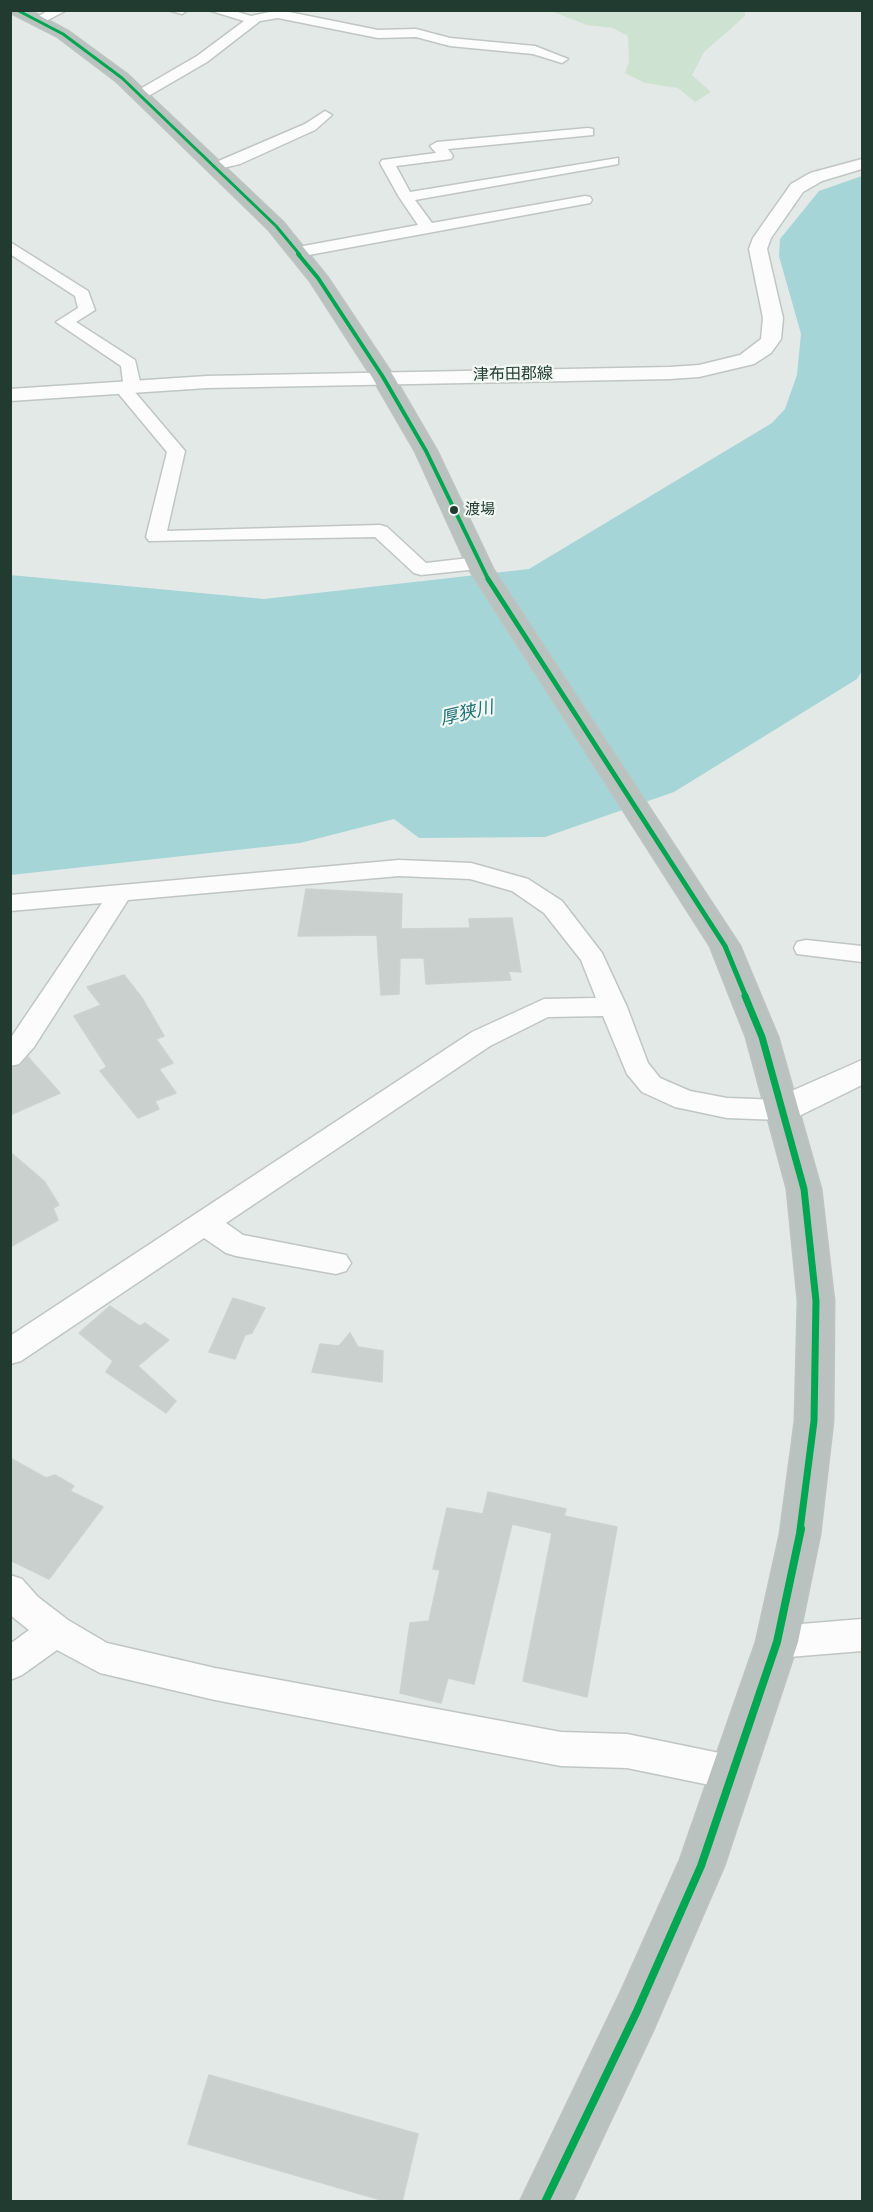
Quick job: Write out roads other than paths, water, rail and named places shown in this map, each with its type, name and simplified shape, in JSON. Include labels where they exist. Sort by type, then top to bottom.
[{"type":"highway","points":[[16,10],[38,20],[85,48],[140,95],[276,226],[298,252],[383,377],[426,451],[479,566],[658,839],[724,946],[762,1037],[804,1189],[816,1301],[814,1421],[800,1534],[777,1642],[701,1866],[642,2001],[545,2202]]},
{"type":"main road","name":"津布田郡線","points":[[10,395],[127,386],[383,377],[670,373],[699,371],[747,360],[765,349],[771,339],[773,318],[758,249],[762,238],[797,188],[816,177],[862,164]]},
{"type":"main road","points":[[781,1110],[862,1072]]},
{"type":"street","points":[[38,20],[61,10]]},
{"type":"street","points":[[174,10],[182,10]]},
{"type":"street","points":[[214,10],[253,20]]},
{"type":"street","points":[[140,95],[202,59],[253,20],[278,14],[378,34],[416,33],[450,42],[535,50],[562,59]]},
{"type":"street","points":[[214,166],[235,161],[310,127],[325,115]]},
{"type":"street","points":[[428,228],[406,197],[387,163],[446,156],[437,146],[588,132]]},
{"type":"street","points":[[406,197],[613,161]]},
{"type":"street","points":[[298,252],[585,200]]},
{"type":"street","points":[[10,247],[82,294],[87,310],[64,322],[129,364],[127,386],[176,451],[156,537],[380,531],[421,569],[479,566]]},
{"type":"street","points":[[10,903],[399,868],[471,871],[520,885],[553,907],[593,959],[636,1067],[651,1085],[685,1100],[727,1108],[781,1110]]},
{"type":"street","points":[[15,1047],[121,892]]},
{"type":"street","points":[[806,948],[862,954]]},
{"type":"street","points":[[10,1352],[481,1039],[544,1008],[614,1008]]},
{"type":"street","points":[[203,1222],[236,1245],[336,1263]]},
{"type":"street","points":[[10,1590],[26,1608],[56,1631],[100,1657],[215,1684],[561,1749],[627,1751],[734,1773]]},
{"type":"street","points":[[10,1664],[56,1631]]},
{"type":"street","points":[[777,1642],[862,1635]]},
{"type":"water","name":"厚狭川","points":[[862,176],[862,671],[857,679],[674,792],[545,837],[419,838],[394,819],[300,843],[11,875],[10,575],[264,599],[529,569],[772,423],[785,409],[797,375],[801,334],[779,256],[780,239],[819,191]]},
{"type":"place","name":"渡場","points":[[454,510]]}]
